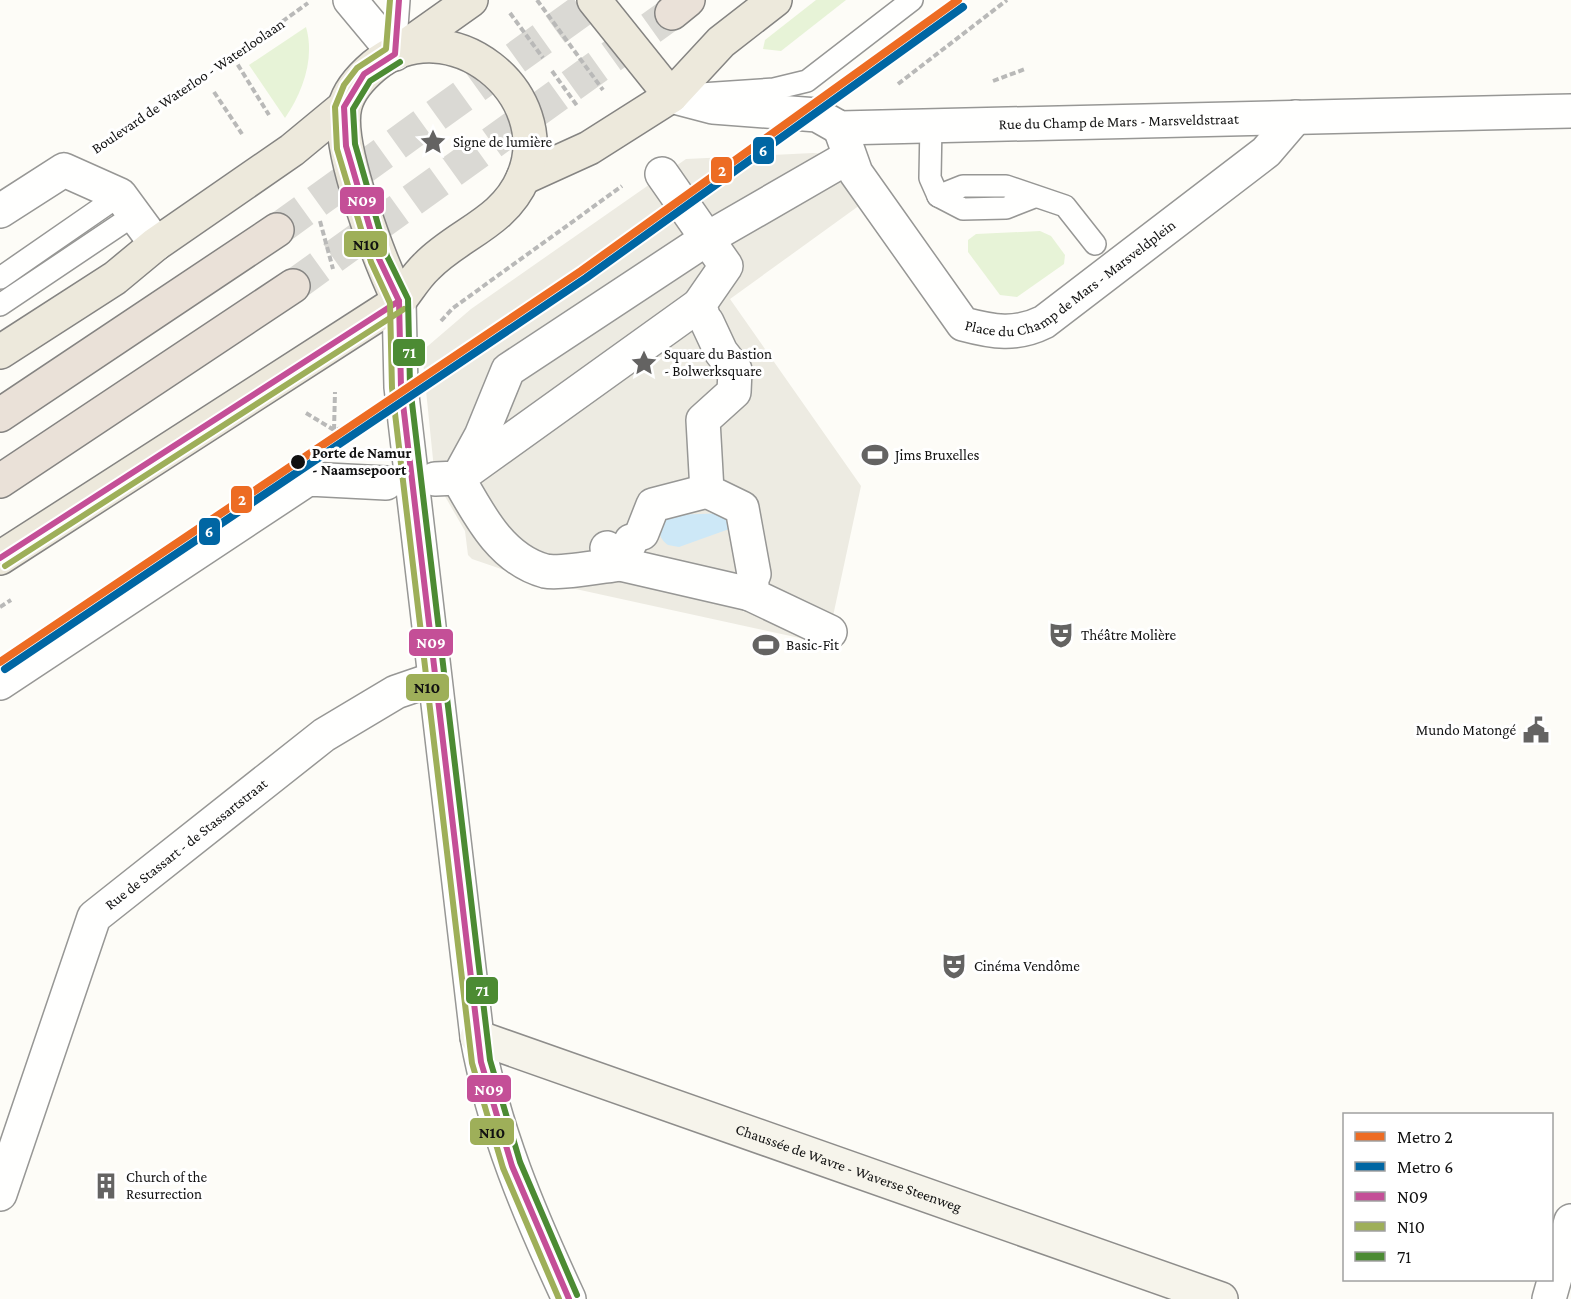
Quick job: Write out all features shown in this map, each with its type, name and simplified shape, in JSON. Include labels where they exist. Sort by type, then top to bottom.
[{"type":"highway","points":[[0,415],[277,230]]},
{"type":"highway","points":[[0,481],[293,286]]},
{"type":"main road","points":[[0,352],[115,278],[156,244],[292,150],[344,107],[352,90],[364,75],[471,0]]},
{"type":"main road","points":[[594,0],[671,96]]},
{"type":"main road","points":[[523,178],[601,140],[671,96],[721,42],[775,0]]},
{"type":"main road","points":[[0,558],[399,302],[427,265],[503,210],[523,178],[528,160],[526,121],[510,87],[498,74],[469,53],[432,46],[395,54]]},
{"type":"main road","points":[[344,107],[346,146],[382,265],[399,302]]},
{"type":"main road","points":[[382,265],[427,265]]},
{"type":"street","points":[[350,0],[395,54]]},
{"type":"street","name":"Rue du Champ de Mars - Marsveldstraat","points":[[671,96],[713,107],[817,115],[840,128],[931,124],[1571,111]]},
{"type":"street","name":"Place du Champ de Mars - Marsveldplein","points":[[840,128],[847,168],[963,324],[1010,333],[1028,330],[1044,322],[1266,152],[1296,117]]},
{"type":"street","points":[[446,479],[481,436],[508,370],[708,238],[847,168]]},
{"type":"street","points":[[0,211],[64,170],[127,205],[156,244]]},
{"type":"street","points":[[446,479],[703,313],[726,266],[662,174]]},
{"type":"street","points":[[399,302],[400,365],[434,679],[477,1037],[484,1075],[505,1152],[569,1299]]},
{"type":"street","points":[[703,313],[721,352],[735,370],[734,392],[703,420],[707,491]]},
{"type":"street","points":[[0,683],[308,479],[386,483]]},
{"type":"street","points":[[446,479],[476,530],[509,564],[547,571],[624,546],[752,585],[830,632]]},
{"type":"street","points":[[624,546],[653,506],[707,491],[742,508],[752,585]]},
{"type":"street","name":"Rue de Stassart - de Stassartstraat","points":[[0,1194],[94,917],[324,735],[396,692],[434,679]]},
{"type":"street","name":"Chaussée de Wavre - Waverse Steenweg","points":[[477,1037],[1169,1290],[1221,1299]]},
{"type":"street","points":[[1549,1299],[1571,1221]]},
{"type":"lane","points":[[395,54],[399,0]]},
{"type":"lane","points":[[671,96],[774,89],[807,81],[912,0]]},
{"type":"lane","points":[[931,124],[930,178],[938,196],[963,186],[1006,186],[1065,206],[1095,244]]},
{"type":"lane","points":[[0,278],[127,205]]},
{"type":"lane","points":[[0,304],[127,205]]},
{"type":"path","name":"Boulevard de Waterloo - Waterloolaan","points":[[64,170],[204,78],[311,0]]},
{"type":"path","points":[[537,0],[604,92]]},
{"type":"path","points":[[897,85],[1006,0]]},
{"type":"path","points":[[400,365],[453,308],[631,180],[505,6]]},
{"type":"path","points":[[987,83],[1025,69]]},
{"type":"path","points":[[214,92],[243,136]]},
{"type":"green space","points":[[816,0],[846,0],[781,51],[763,49],[765,40]]},
{"type":"green space","points":[[306,27],[309,51],[306,74],[285,118],[249,65]]},
{"type":"green space","points":[[1040,231],[1051,236],[1065,255],[1064,264],[1017,297],[1000,295],[968,252],[968,240],[976,234]]},
{"type":"shaded area","name":"Square du Bastion - Bolwerksquare","points":[[825,154],[860,205],[730,299],[861,486],[827,644],[530,579],[472,559],[468,555],[465,531],[435,479],[422,351],[471,309],[686,159]]},
{"type":"water","points":[[726,513],[732,528],[679,547],[668,545],[661,536],[660,530],[665,519],[674,515]]},
{"type":"tunnel","points":[[277,230],[596,0]]},
{"type":"tunnel","points":[[293,286],[672,13]]},
{"type":"metro line","name":"2","points":[[0,662],[581,271],[958,0]]},
{"type":"metro line","name":"6","points":[[5,669],[586,278],[963,7]]},
{"type":"transit line","name":"N10","points":[[390,0],[386,49],[357,68],[344,85],[335,107],[337,149],[371,262],[390,303],[392,388],[472,1063],[503,1168],[559,1299]]},
{"type":"transit line","name":"N09","points":[[399,0],[395,54],[364,74],[344,107],[346,146],[379,259],[399,301],[401,387],[481,1062],[512,1166],[569,1299]]},
{"type":"transit line","name":"71","points":[[400,62],[370,81],[353,109],[355,144],[387,256],[408,299],[410,386],[490,1060],[520,1162],[577,1295]]},
{"type":"transit line","name":"N09","points":[[0,558],[399,301]]},
{"type":"transit line","name":"N10","points":[[5,566],[404,309]]},
{"type":"place","name":"Signe de lumière","points":[[433,142]]},
{"type":"place","name":"Square du Bastion - Bolwerksquare","points":[[644,363]]},
{"type":"place","name":"Jims Bruxelles","points":[[875,455]]},
{"type":"place","name":"Porte de Namur - Naamsepoort","points":[[298,462]]},
{"type":"place","name":"Théâtre Molière","points":[[1061,635]]},
{"type":"place","name":"Basic-Fit","points":[[766,645]]},
{"type":"place","name":"Mundo Matongé","points":[[1536,730]]},
{"type":"place","name":"Cinéma Vendôme","points":[[954,966]]},
{"type":"place","name":"Church of the Resurrection","points":[[106,1186]]}]
